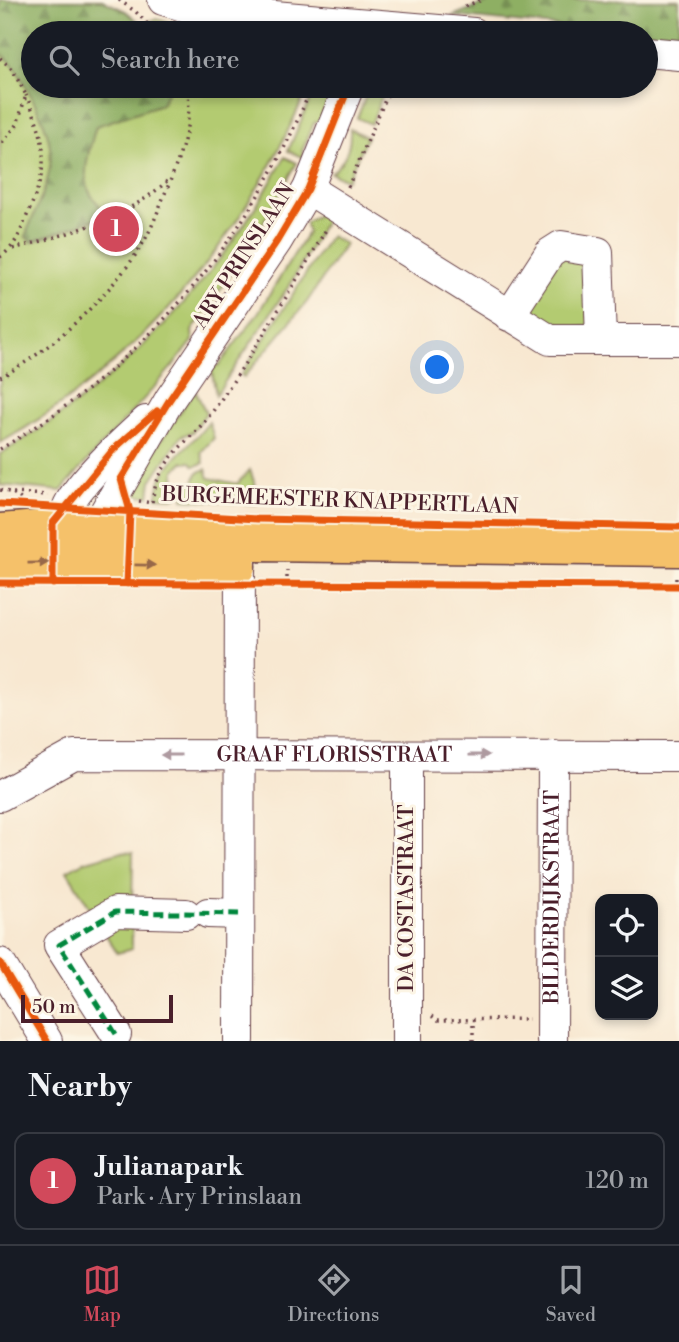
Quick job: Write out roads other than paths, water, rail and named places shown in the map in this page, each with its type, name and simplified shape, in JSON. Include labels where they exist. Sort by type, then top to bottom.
[{"type":"main road","name":"BURGEMEESTER KNAPPERTLAAN","points":[[7,519],[78,541],[240,564],[671,578]]},
{"type":"main road","name":"BURGEMEESTER KNAPPERTLAAN","points":[[0,564],[138,520],[240,564],[679,547]]},
{"type":"street","points":[[163,0],[194,9],[374,19]]},
{"type":"street","points":[[658,53],[679,55]]},
{"type":"street","name":"ARY PRINSLAAN","points":[[78,541],[308,190],[344,98]]},
{"type":"street","points":[[308,190],[550,340],[679,340]]},
{"type":"street","points":[[509,316],[550,253],[561,246],[598,252],[601,340]]},
{"type":"street","points":[[239,1041],[240,564]]},
{"type":"street","name":"GRAAF FLORISSTRAAT","points":[[0,796],[74,754],[679,755]]},
{"type":"street","name":"BILDERDIJKSTRAAT","points":[[552,1028],[553,755]]},
{"type":"street","name":"DA COSTASTRAAT","points":[[407,756],[407,1041]]},
{"type":"street","points":[[116,1034],[59,946],[115,912],[239,914]]},
{"type":"street","points":[[0,963],[47,1041]]},
{"type":"place","name":"Julianapark","points":[[116,229]]}]
